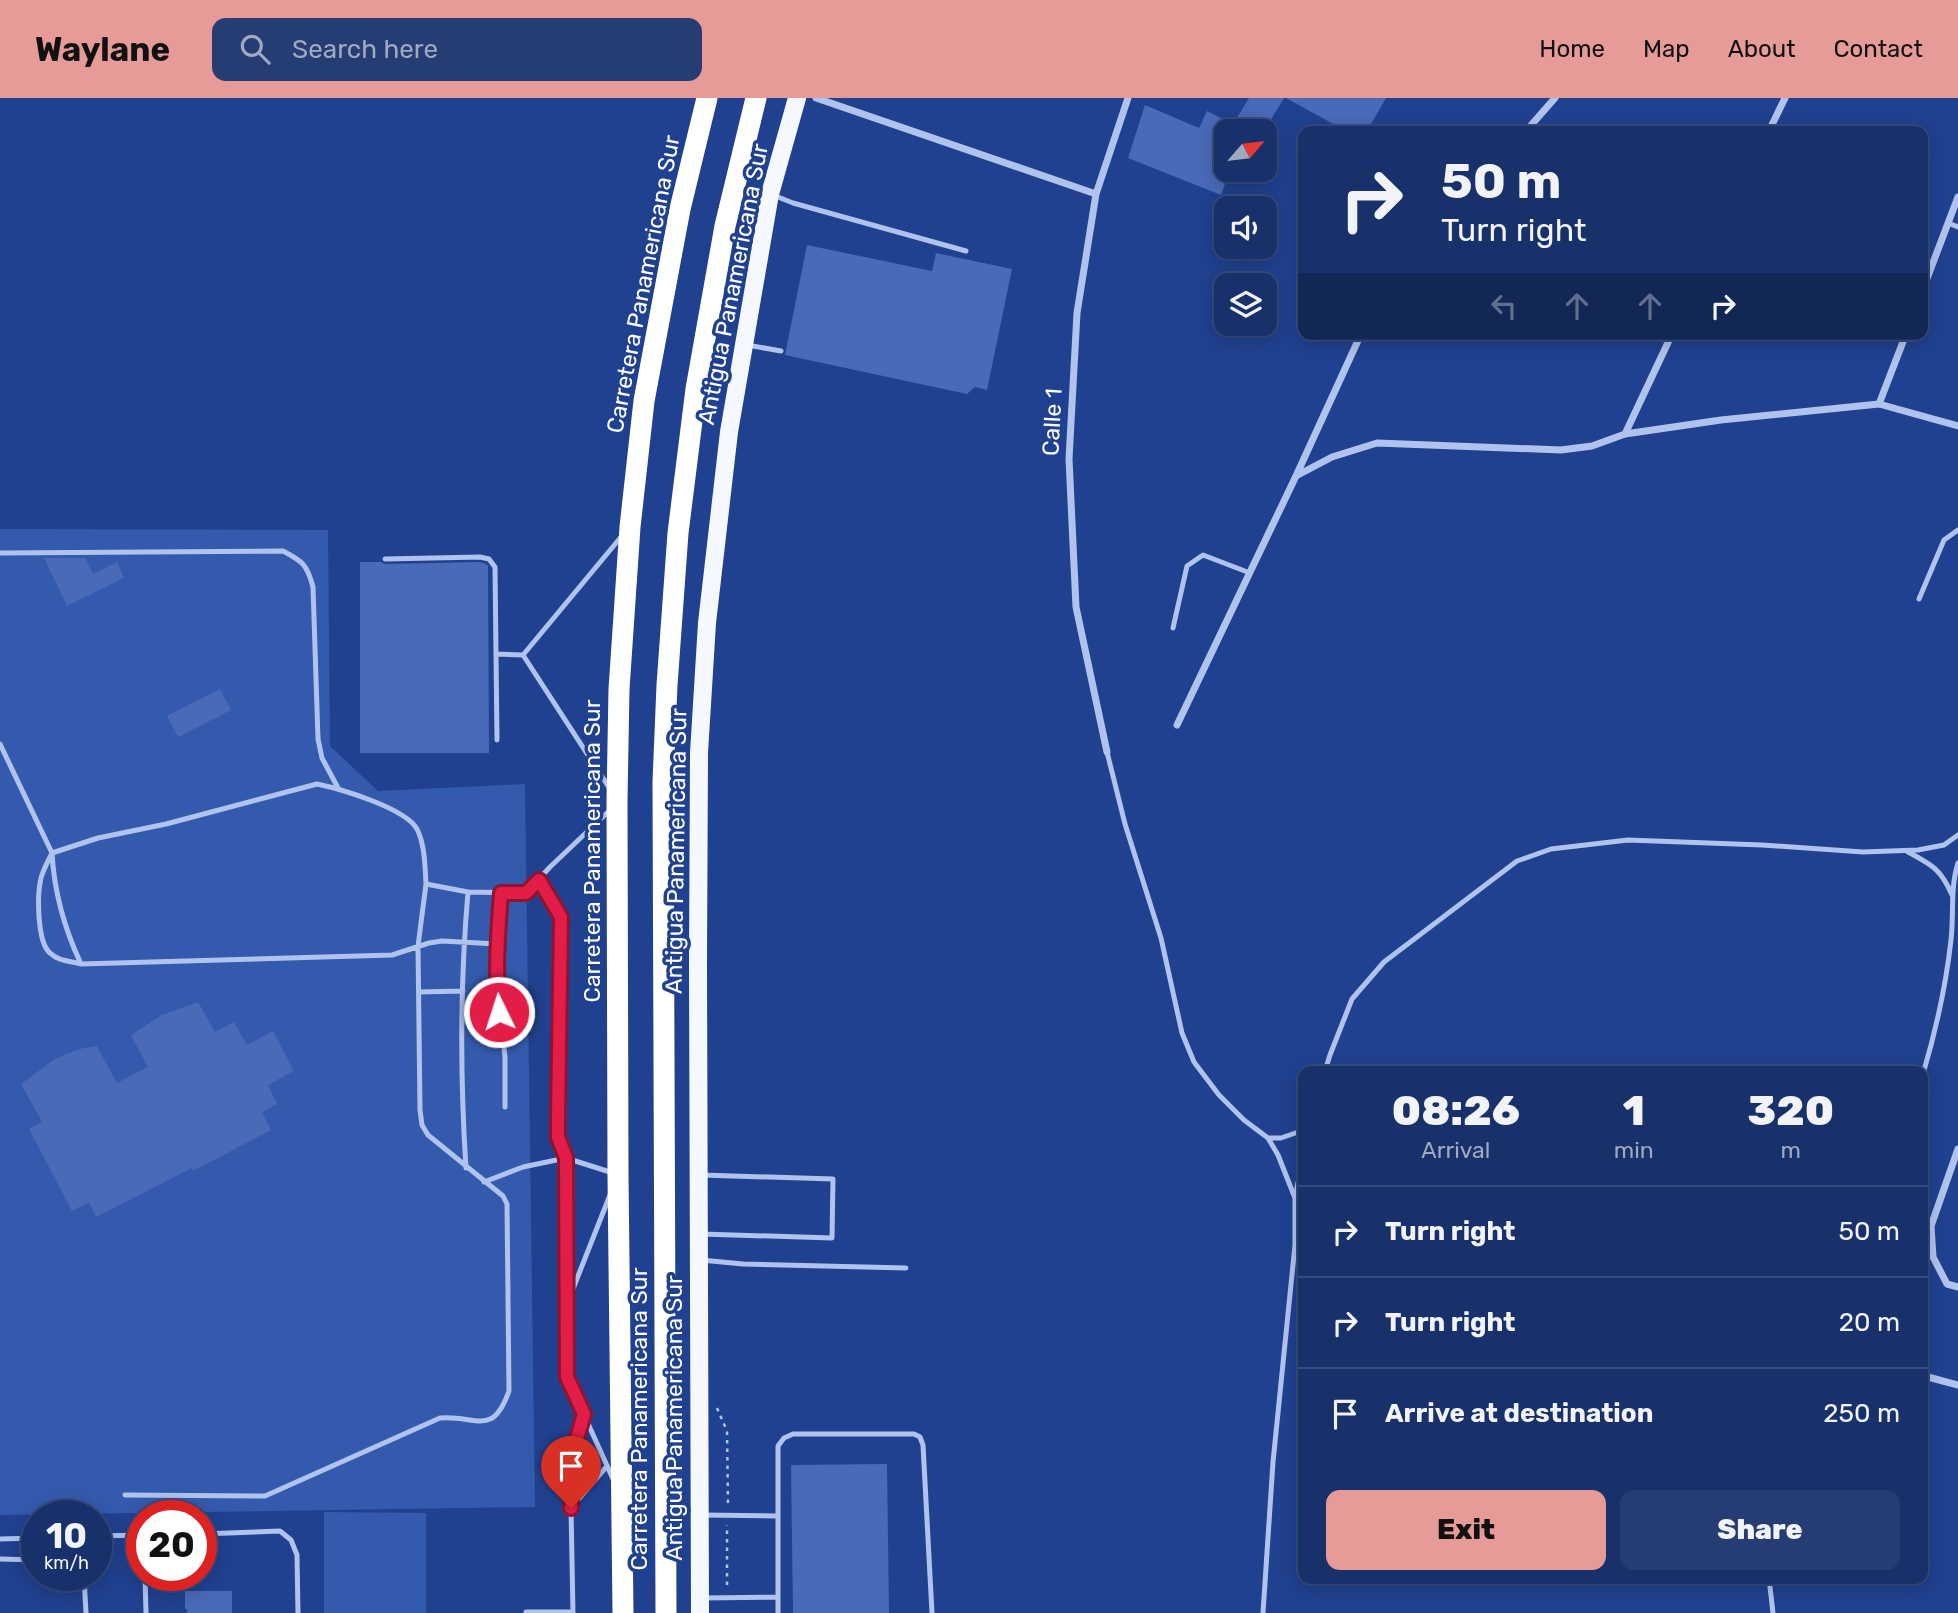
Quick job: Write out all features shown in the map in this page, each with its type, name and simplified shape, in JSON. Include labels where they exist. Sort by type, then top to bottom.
[{"type":"highway","name":"Carretera Panamericana Sur","points":[[623,1613],[621,1498],[614,1458],[618,1175],[619,689],[630,527],[643,401],[680,209],[708,98]]},
{"type":"highway","name":"Carretera Panamericana Sur","points":[[666,1613],[663,782],[667,685],[678,533],[696,388],[725,226],[756,98]]},
{"type":"main road","name":"Antigua Panamericana Sur","points":[[699,1606],[697,1260],[699,766],[702,701],[710,595],[729,432],[770,194],[797,98]]},
{"type":"street","points":[[816,98],[1096,194]]},
{"type":"street","name":"Calle 1","points":[[1107,752],[1076,607],[1069,460],[1077,313],[1096,194],[1128,98]]},
{"type":"street","points":[[1530,126],[1555,98]]},
{"type":"street","points":[[1771,126],[1785,98]]},
{"type":"street","points":[[1928,276],[1958,197]]},
{"type":"street","points":[[1177,725],[1358,340]]},
{"type":"street","points":[[1625,434],[1669,340]]},
{"type":"street","points":[[1880,404],[1904,340]]},
{"type":"street","points":[[1296,476],[1332,457],[1377,443],[1562,450],[1592,446],[1625,434],[1720,420],[1880,404],[1958,426]]},
{"type":"street","points":[[1958,1149],[1954,1171],[1931,1226],[1933,1256],[1947,1284],[1958,1287]]},
{"type":"street","points":[[1928,1377],[1958,1385]]},
{"type":"lane","points":[[770,194],[793,203],[965,251]]},
{"type":"lane","points":[[1948,223],[1958,227]]},
{"type":"lane","points":[[744,345],[781,351]]},
{"type":"lane","points":[[523,655],[630,527]]},
{"type":"lane","points":[[1919,599],[1944,540],[1958,530]]},
{"type":"lane","points":[[0,553],[282,551],[303,562],[313,587],[318,738],[322,758],[338,788]]},
{"type":"lane","points":[[1173,628],[1187,566],[1195,559],[1203,555],[1250,573]]},
{"type":"lane","points":[[384,559],[480,557],[489,558],[495,567],[496,740]]},
{"type":"lane","points":[[496,654],[523,655]]},
{"type":"lane","points":[[426,884],[468,892],[526,893],[617,802],[523,655]]},
{"type":"lane","points":[[0,744],[52,853],[53,872],[60,901],[81,964]]},
{"type":"lane","points":[[1107,752],[1125,824],[1161,938],[1182,1033],[1194,1062],[1219,1095],[1244,1120],[1268,1138],[1278,1155],[1295,1198]]},
{"type":"lane","points":[[125,1495],[265,1496],[440,1418],[488,1421],[502,1410],[509,1391],[507,1204],[503,1196],[428,1135],[422,1125],[418,946],[426,884],[421,844],[416,828],[401,815],[338,788],[317,785],[166,824],[98,838],[52,853],[41,876],[41,937],[47,951],[58,959],[81,964],[392,955],[418,946],[442,941],[497,944]]},
{"type":"lane","points":[[1326,1066],[1352,999],[1384,962],[1517,861],[1551,849],[1628,840],[1863,852],[1905,851],[1944,845],[1958,835]]},
{"type":"lane","points":[[1905,851],[1928,863],[1944,876],[1953,897]]},
{"type":"lane","points":[[1925,1066],[1936,1030],[1951,939],[1954,876],[1958,863]]},
{"type":"lane","points":[[539,880],[561,917],[558,1137],[566,1158],[567,1377],[584,1414],[614,1458],[571,1508]]},
{"type":"lane","points":[[466,1168],[461,1091],[464,942],[468,892]]},
{"type":"lane","points":[[501,893],[497,989],[505,1057],[505,1107]]},
{"type":"lane","points":[[419,992],[463,991]]},
{"type":"lane","points":[[1268,1138],[1281,1138],[1298,1132]]},
{"type":"lane","points":[[484,1182],[523,1167],[566,1158],[618,1175],[567,1304]]},
{"type":"lane","points":[[698,1175],[833,1179],[832,1238],[698,1234]]},
{"type":"lane","points":[[1264,1613],[1273,1462],[1295,1245],[1295,1198],[1298,1183]]},
{"type":"lane","points":[[697,1260],[743,1264],[906,1268]]},
{"type":"lane","points":[[526,1612],[573,1612],[573,1452],[584,1414]]},
{"type":"lane","points":[[778,1613],[778,1446],[784,1438],[793,1434],[914,1434],[920,1437],[923,1445],[932,1613]]},
{"type":"lane","points":[[699,1514],[777,1516]]},
{"type":"lane","points":[[217,1533],[280,1531],[291,1540],[297,1555],[298,1613]]},
{"type":"lane","points":[[0,1539],[21,1538]]},
{"type":"lane","points":[[0,1559],[21,1560]]},
{"type":"lane","points":[[1770,1584],[1773,1613]]},
{"type":"lane","points":[[84,1591],[86,1613]]},
{"type":"lane","points":[[145,1591],[146,1613]]},
{"type":"lane","points":[[699,1606],[727,1598],[778,1597]]},
{"type":"path","points":[[712,1398],[727,1432],[727,1598]]},
{"type":"shaded area","points":[[0,529],[328,530],[330,746],[378,791],[525,784],[535,1507],[217,1512],[217,1500],[126,1500],[126,1513],[112,1513],[112,1500],[21,1500],[21,1515],[0,1515]]},
{"type":"shaded area","points":[[324,1512],[426,1513],[426,1613],[324,1613]]},
{"type":"building","points":[[1249,98],[1284,98],[1271,119],[1236,119]]},
{"type":"building","points":[[1286,98],[1386,98],[1370,126],[1337,126]]},
{"type":"building","points":[[1145,105],[1199,128],[1207,111],[1223,119],[1214,119],[1214,182],[1226,182],[1221,195],[1128,158]]},
{"type":"building","points":[[807,245],[932,271],[936,253],[1012,269],[987,390],[975,387],[967,394],[785,355]]},
{"type":"building","points":[[44,558],[85,558],[93,574],[117,562],[124,578],[67,606]]},
{"type":"building","points":[[360,562],[480,562],[488,566],[489,753],[360,753]]},
{"type":"building","points":[[220,689],[231,710],[178,737],[167,716]]},
{"type":"building","points":[[198,1002],[215,1032],[234,1022],[247,1045],[273,1031],[294,1071],[268,1085],[277,1104],[262,1112],[271,1130],[96,1217],[89,1202],[72,1211],[29,1129],[42,1122],[21,1084],[55,1059],[79,1049],[97,1046],[117,1083],[148,1067],[131,1036],[162,1015]]},
{"type":"building","points":[[887,1464],[889,1613],[793,1613],[791,1465]]},
{"type":"building","points":[[185,1591],[232,1591],[232,1613],[187,1613]]},
{"type":"route","points":[[499,1012],[497,944],[501,893],[526,893],[539,880],[561,917],[558,1137],[566,1158],[567,1377],[584,1414],[573,1452],[571,1508]]}]
